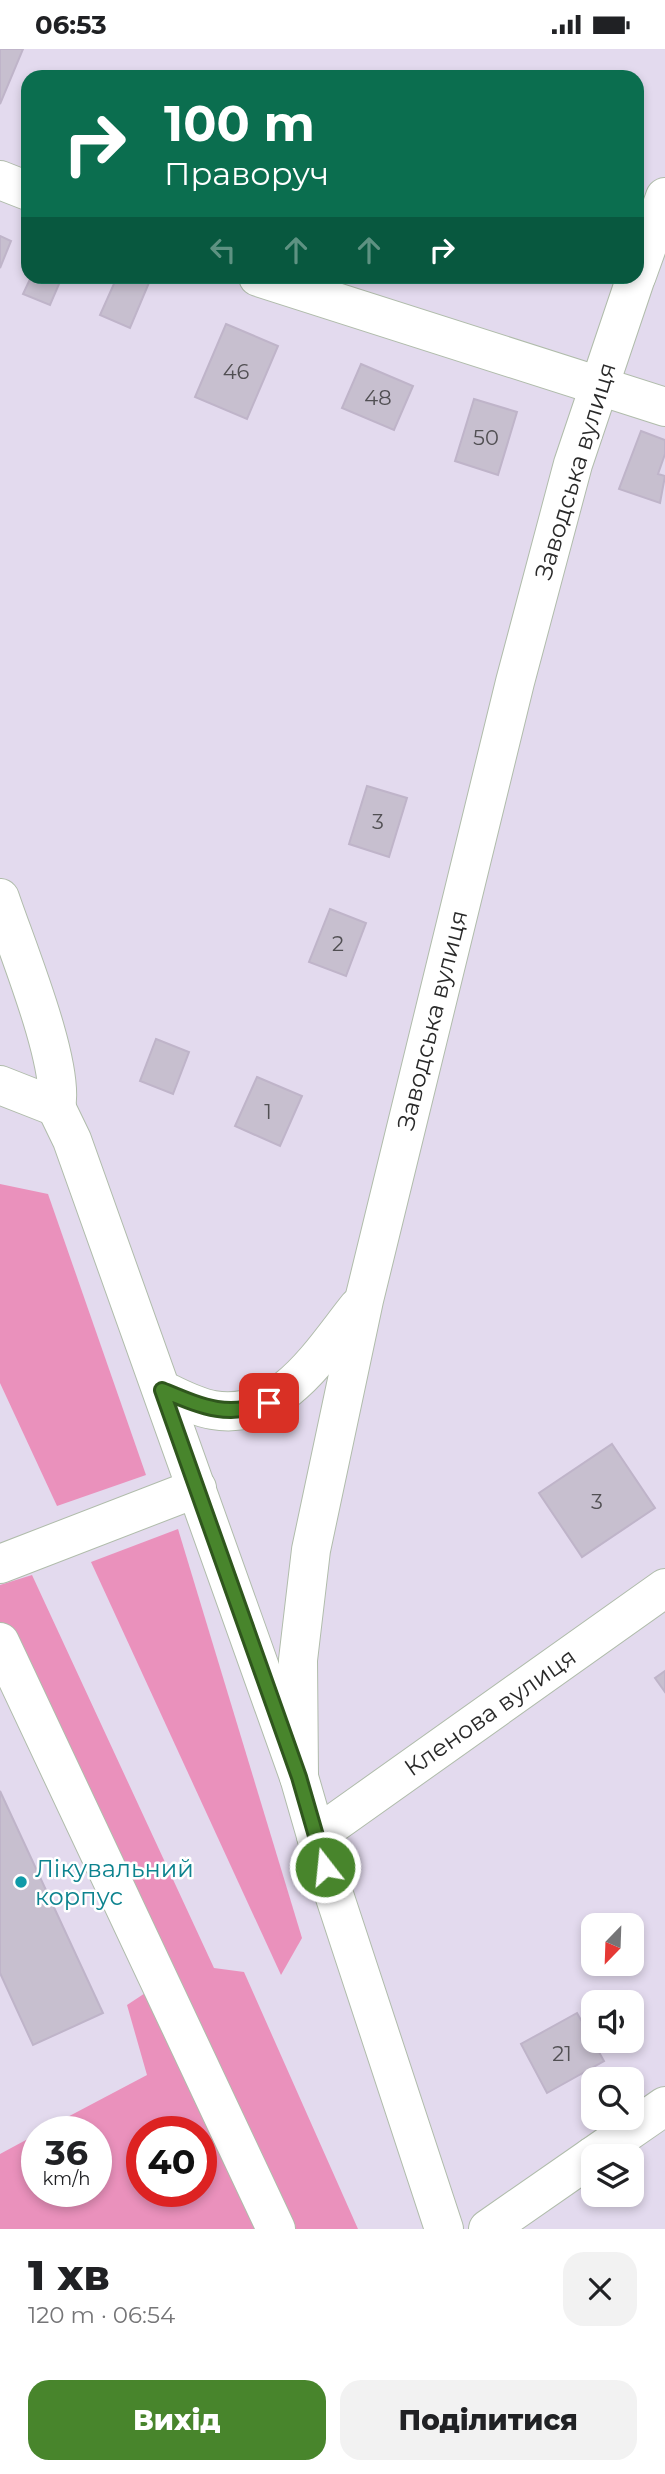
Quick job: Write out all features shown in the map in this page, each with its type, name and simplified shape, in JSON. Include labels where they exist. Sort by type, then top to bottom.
[{"type":"street","points":[[0,180],[21,188]]},
{"type":"street","name":"Заводська вулиця","points":[[644,256],[665,197]]},
{"type":"street","points":[[280,284],[665,407]]},
{"type":"street","name":"Заводська вулиця","points":[[299,1777],[298,1660],[311,1550],[364,1300],[515,682],[573,464],[634,284]]},
{"type":"street","points":[[0,898],[47,1038],[59,1097],[57,1107],[72,1140],[299,1777],[444,2229]]},
{"type":"street","points":[[0,1085],[57,1107]]},
{"type":"street","points":[[162,1390],[219,1411],[245,1411],[269,1403],[287,1390],[317,1359],[364,1300]]},
{"type":"street","points":[[0,1564],[197,1488]]},
{"type":"street","name":"Кленова вулиця","points":[[316,1836],[665,1588]]},
{"type":"street","points":[[0,1642],[276,2229]]},
{"type":"street","points":[[610,2144],[665,2106]]},
{"type":"street","points":[[488,2229],[581,2164]]},
{"type":"shaded area","points":[[0,1184],[48,1194],[146,1475],[57,1506],[0,1383]]},
{"type":"shaded area","points":[[178,1529],[302,1938],[281,1975],[91,1562]]},
{"type":"shaded area","points":[[32,1575],[214,1968],[244,1972],[358,2229],[0,2229],[0,2154],[21,2143],[21,2207],[112,2207],[112,2116],[69,2116],[147,2075],[127,2005],[168,1978],[0,1622],[0,1585]]},
{"type":"building","points":[[0,49],[23,49],[0,104]]},
{"type":"building","points":[[0,236],[11,241],[0,268]]},
{"type":"building","points":[[28,284],[59,284],[50,305],[23,294]]},
{"type":"building","points":[[114,284],[148,284],[130,328],[100,315]]},
{"type":"building","points":[[226,324],[278,346],[247,419],[195,397]]},
{"type":"building","points":[[361,364],[413,386],[394,430],[342,408]]},
{"type":"building","points":[[474,399],[517,412],[498,475],[455,461]]},
{"type":"building","points":[[641,431],[665,440],[665,454],[658,474],[665,476],[660,503],[619,489]]},
{"type":"building","points":[[367,786],[407,798],[389,857],[349,844]]},
{"type":"building","points":[[330,909],[366,923],[346,976],[309,962]]},
{"type":"building","points":[[156,1039],[189,1052],[173,1094],[140,1081]]},
{"type":"building","points":[[257,1077],[302,1096],[280,1146],[235,1126]]},
{"type":"building","points":[[612,1444],[655,1508],[582,1557],[539,1493]]},
{"type":"building","points":[[665,1671],[665,1692],[655,1678]]},
{"type":"building","name":"Лікувальний корпус","points":[[0,1791],[103,2013],[33,2045],[0,1973]]},
{"type":"building","points":[[577,2013],[581,2020],[581,2053],[600,2053],[604,2061],[593,2067],[581,2067],[581,2074],[547,2093],[521,2044]]},
{"type":"place","name":"Лікувальний корпус","points":[[21,1882]]},
{"type":"route","points":[[269,1403],[245,1411],[229,1412],[210,1409],[162,1390],[299,1777],[325,1867]]}]
